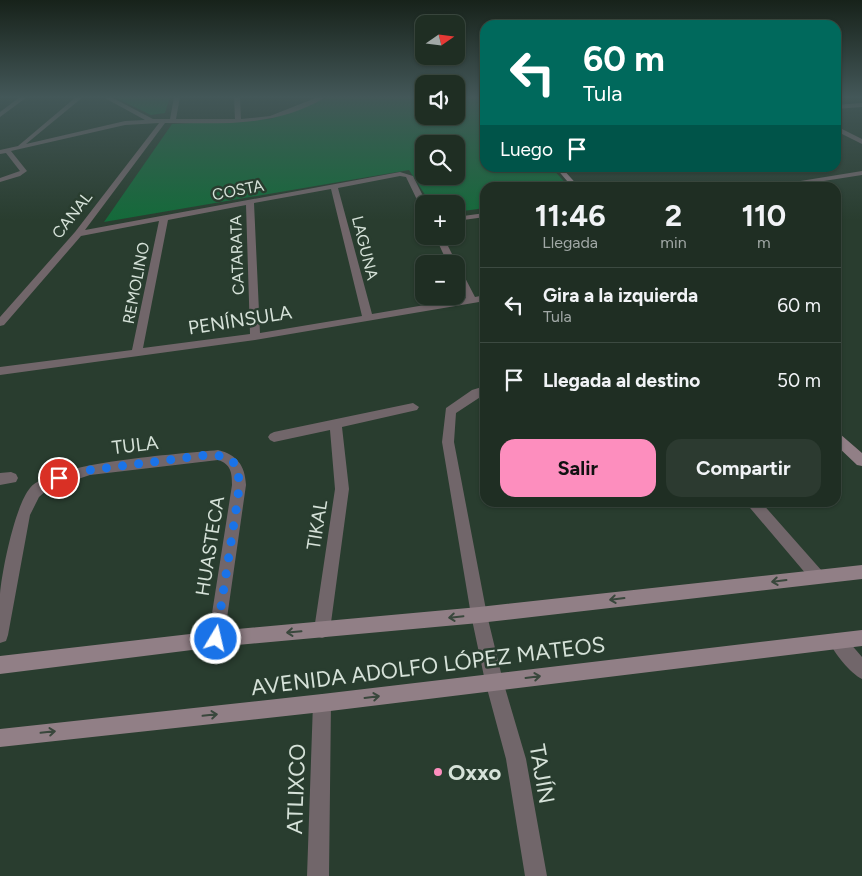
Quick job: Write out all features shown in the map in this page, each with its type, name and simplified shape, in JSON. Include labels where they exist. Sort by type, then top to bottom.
[{"type":"main road","points":[[563,172],[572,182]]},
{"type":"main road","points":[[841,442],[862,461]]},
{"type":"main road","points":[[0,665],[216,639],[479,615],[862,572]]},
{"type":"main road","name":"AVENIDA ADOLFO LÓPEZ MATEOS","points":[[0,738],[322,703],[862,638]]},
{"type":"street","points":[[19,147],[30,138]]},
{"type":"street","points":[[4,151],[59,138]]},
{"type":"street","name":"CANAL","points":[[0,323],[78,234],[150,138]]},
{"type":"street","points":[[0,180],[21,174],[24,170],[4,151]]},
{"type":"street","name":"COSTA","points":[[78,234],[334,185],[404,174],[411,178],[419,195]]},
{"type":"street","points":[[804,182],[862,174]]},
{"type":"street","name":"LAGUNA","points":[[334,185],[368,318]]},
{"type":"street","name":"CATARATA","points":[[250,202],[254,337]]},
{"type":"street","points":[[465,218],[480,216]]},
{"type":"street","name":"REMOLINO","points":[[137,353],[164,218]]},
{"type":"street","points":[[465,287],[472,300]]},
{"type":"street","name":"PENÍNSULA","points":[[0,372],[254,337],[480,299]]},
{"type":"street","name":"TAJÍN","points":[[480,392],[450,411],[448,442],[479,615],[494,682],[516,759],[536,876]]},
{"type":"street","points":[[274,438],[413,407]]},
{"type":"street","name":"TIKAL","points":[[322,630],[342,488],[336,425]]},
{"type":"street","name":"TULA","points":[[0,635],[24,514],[34,493],[44,484],[74,474],[207,455],[227,457],[233,461]]},
{"type":"street","name":"HUASTECA","points":[[216,639],[238,497],[239,475],[233,461]]},
{"type":"street","points":[[756,507],[817,576]]},
{"type":"street","points":[[837,641],[862,670]]},
{"type":"street","name":"ATLIXCO","points":[[318,876],[322,703]]},
{"type":"green space","points":[[162,138],[415,138],[415,179],[409,170],[104,222]]},
{"type":"green space","points":[[465,138],[480,138],[480,172],[556,172],[565,182],[480,182],[480,209],[465,211],[465,195],[425,195],[419,185],[465,185]]},
{"type":"place","name":"Oxxo","points":[[438,772]]},
{"type":"route","points":[[59,478],[90,470],[207,455],[227,457],[233,461],[239,475],[238,497],[216,639]]}]
